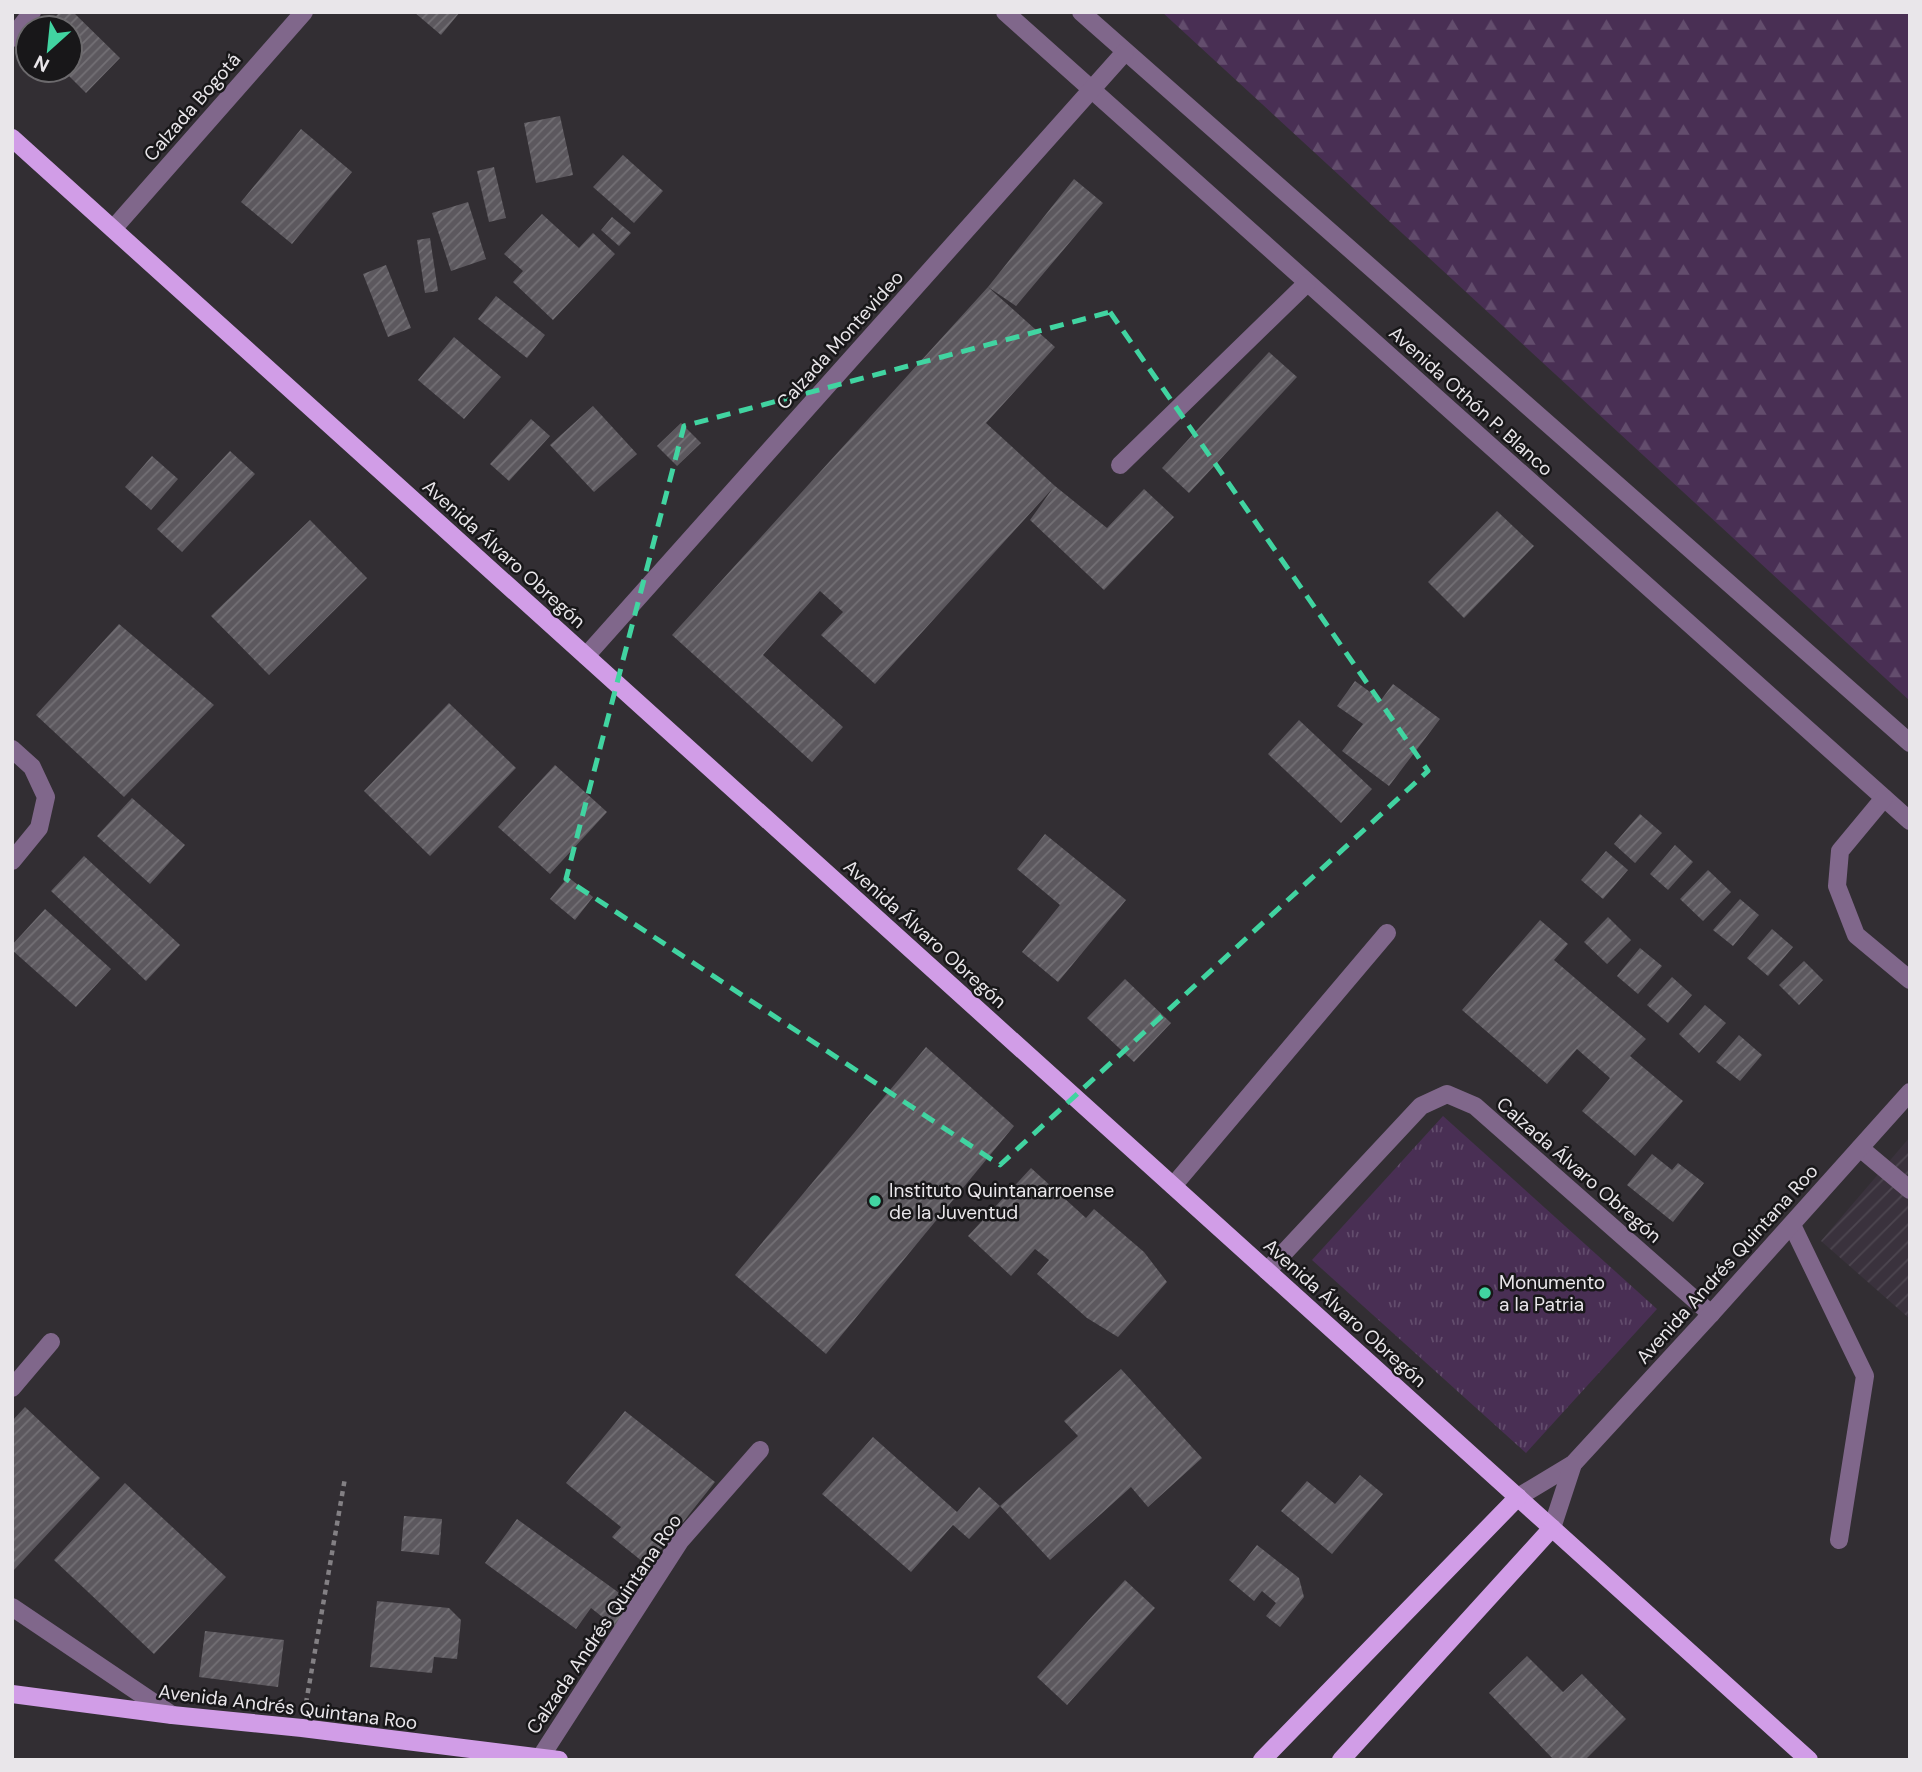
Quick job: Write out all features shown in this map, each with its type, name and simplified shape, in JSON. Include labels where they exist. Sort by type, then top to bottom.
[{"type":"main road","name":"Avenida Álvaro Obregón","points":[[12,138],[1809,1760]]},
{"type":"main road","name":"Avenida Andrés Quintana Roo","points":[[1262,1760],[1518,1497]]},
{"type":"main road","name":"Avenida Andrés Quintana Roo","points":[[1341,1760],[1552,1528]]},
{"type":"main road","name":"Avenida Andrés Quintana Roo","points":[[12,1694],[559,1760]]},
{"type":"street","points":[[12,38],[32,12]]},
{"type":"street","name":"Calzada Bogotá","points":[[113,229],[304,12]]},
{"type":"street","name":"Avenida Othón P. Blanco","points":[[1005,12],[1910,821]]},
{"type":"street","name":"Avenida Othón P. Blanco","points":[[1081,12],[1910,743]]},
{"type":"street","name":"Calzada Montevideo","points":[[586,656],[1125,52]]},
{"type":"street","points":[[1120,466],[1307,283]]},
{"type":"street","points":[[12,749],[32,767],[46,797],[39,828],[12,861]]},
{"type":"street","points":[[1884,798],[1840,851],[1838,886],[1856,935],[1910,980]]},
{"type":"street","points":[[1173,1186],[1387,933]]},
{"type":"street","name":"Avenida Andrés Quintana Roo","points":[[1518,1497],[1573,1464],[1910,1092]]},
{"type":"street","name":"Calzada Álvaro Obregón","points":[[1267,1271],[1421,1106],[1447,1094],[1475,1106],[1711,1314]]},
{"type":"street","points":[[1860,1148],[1910,1191]]},
{"type":"street","points":[[1792,1225],[1865,1376],[1839,1540]]},
{"type":"street","points":[[12,1388],[51,1342]]},
{"type":"street","name":"Calzada Andrés Quintana Roo","points":[[540,1758],[680,1541],[760,1450]]},
{"type":"street","name":"Avenida Andrés Quintana Roo","points":[[1552,1528],[1573,1464]]},
{"type":"street","points":[[12,1607],[172,1715]]},
{"type":"path","points":[[302,1728],[345,1478]]},
{"type":"highlighted area","points":[[1110,312],[1428,771],[1000,1165],[566,879],[684,426]]},
{"type":"shaded area","points":[[1910,1137],[1910,1319],[1821,1241]]},
{"type":"green space","points":[[1162,12],[1910,12],[1910,701]]},
{"type":"green space","points":[[1443,1116],[1657,1309],[1526,1453],[1312,1260]]},
{"type":"building","points":[[414,12],[460,12],[441,35]]},
{"type":"building","points":[[84,23],[120,58],[86,93],[77,84],[84,84]]},
{"type":"building","points":[[560,116],[573,175],[536,183],[524,123]]},
{"type":"building","points":[[301,129],[352,172],[292,244],[241,202]]},
{"type":"building","points":[[623,155],[663,191],[634,223],[593,187]]},
{"type":"building","points":[[494,167],[506,218],[489,222],[477,171]]},
{"type":"building","points":[[1074,179],[1103,203],[1016,306],[988,287]]},
{"type":"building","points":[[468,202],[486,259],[451,271],[432,213]]},
{"type":"building","points":[[542,214],[579,248],[593,233],[615,254],[553,320],[513,282],[523,271],[504,254]]},
{"type":"building","points":[[612,217],[631,233],[619,246],[601,230]]},
{"type":"building","points":[[430,238],[438,291],[425,293],[417,240]]},
{"type":"building","points":[[386,265],[411,328],[388,337],[363,274]]},
{"type":"building","points":[[988,287],[1055,347],[986,423],[1055,486],[1107,528],[1144,489],[1174,517],[1104,590],[1030,520],[1053,488],[875,684],[821,635],[843,612],[820,591],[763,655],[843,727],[812,762],[672,635]]},
{"type":"building","points":[[496,296],[545,335],[527,358],[478,319]]},
{"type":"building","points":[[454,337],[501,377],[464,419],[418,380]]},
{"type":"building","points":[[1269,352],[1297,377],[1189,493],[1162,468]]},
{"type":"building","points":[[593,406],[637,454],[594,492],[550,445]]},
{"type":"building","points":[[531,419],[550,436],[509,481],[490,464]]},
{"type":"building","points":[[681,423],[701,443],[677,466],[657,446]]},
{"type":"building","points":[[230,451],[255,474],[182,552],[157,529]]},
{"type":"building","points":[[152,456],[178,479],[151,510],[125,487]]},
{"type":"building","points":[[1497,511],[1534,546],[1464,618],[1428,582]]},
{"type":"building","points":[[310,520],[367,578],[269,675],[211,616]]},
{"type":"building","points":[[119,624],[214,705],[124,797],[36,715]]},
{"type":"building","points":[[1355,681],[1381,700],[1393,684],[1440,719],[1389,786],[1342,751],[1363,724],[1337,706]]},
{"type":"building","points":[[449,703],[516,768],[430,856],[364,791]]},
{"type":"building","points":[[1299,720],[1372,789],[1341,823],[1268,754]]},
{"type":"building","points":[[555,765],[607,812],[550,874],[498,827]]},
{"type":"building","points":[[132,798],[185,845],[150,884],[97,836]]},
{"type":"building","points":[[1640,814],[1662,833],[1635,863],[1614,844]]},
{"type":"building","points":[[1045,834],[1126,900],[1058,982],[1022,952],[1060,905],[1017,869]]},
{"type":"building","points":[[1675,845],[1693,862],[1668,890],[1650,874]]},
{"type":"building","points":[[1606,851],[1628,870],[1603,899],[1581,880]]},
{"type":"building","points":[[84,856],[180,945],[146,981],[51,891]]},
{"type":"building","points":[[1708,870],[1731,892],[1703,921],[1680,899]]},
{"type":"building","points":[[568,877],[593,897],[575,920],[550,899]]},
{"type":"building","points":[[1740,899],[1759,915],[1733,946],[1713,930]]},
{"type":"building","points":[[45,909],[111,969],[76,1007],[12,950],[12,945]]},
{"type":"building","points":[[1608,917],[1631,940],[1607,964],[1584,942]]},
{"type":"building","points":[[1540,920],[1568,944],[1554,960],[1646,1039],[1630,1056],[1683,1101],[1635,1156],[1582,1111],[1610,1078],[1577,1049],[1547,1084],[1462,1010]]},
{"type":"building","points":[[1772,929],[1793,947],[1768,976],[1747,958]]},
{"type":"building","points":[[1640,948],[1662,966],[1638,994],[1617,976]]},
{"type":"building","points":[[1804,961],[1823,980],[1799,1005],[1779,985]]},
{"type":"building","points":[[1672,977],[1692,995],[1668,1023],[1647,1005]]},
{"type":"building","points":[[1125,979],[1171,1023],[1134,1062],[1087,1018]]},
{"type":"building","points":[[1705,1005],[1726,1023],[1699,1053],[1679,1034]]},
{"type":"building","points":[[1739,1035],[1762,1055],[1740,1081],[1716,1062]]},
{"type":"building","name":"Instituto Quintanarroense de la Juventud","points":[[926,1047],[1014,1126],[826,1354],[735,1275]]},
{"type":"building","points":[[1652,1154],[1672,1170],[1678,1163],[1704,1183],[1673,1222],[1627,1185]]},
{"type":"building","points":[[1031,1168],[1086,1218],[1094,1209],[1144,1252],[1167,1282],[1118,1337],[1087,1318],[1037,1274],[1049,1260],[1035,1249],[1011,1276],[968,1236]]},
{"type":"building","points":[[1121,1369],[1202,1458],[1148,1507],[1131,1487],[1050,1560],[1000,1506],[1078,1436],[1064,1421]]},
{"type":"building","points":[[25,1407],[100,1478],[12,1572],[12,1421]]},
{"type":"building","points":[[625,1411],[715,1482],[648,1566],[612,1537],[621,1527],[566,1483]]},
{"type":"building","points":[[873,1437],[957,1512],[979,1487],[1000,1506],[969,1539],[953,1525],[911,1572],[822,1494]]},
{"type":"building","points":[[1360,1475],[1383,1494],[1332,1554],[1281,1511],[1307,1481],[1335,1504]]},
{"type":"building","points":[[125,1483],[226,1577],[154,1654],[54,1560]]},
{"type":"building","points":[[404,1516],[442,1519],[439,1555],[401,1551]]},
{"type":"building","points":[[517,1519],[633,1603],[615,1627],[591,1608],[576,1629],[485,1563]]},
{"type":"building","points":[[1257,1545],[1299,1578],[1304,1597],[1280,1627],[1266,1616],[1276,1603],[1262,1591],[1254,1601],[1229,1580]]},
{"type":"building","points":[[1125,1580],[1155,1608],[1067,1705],[1037,1677]]},
{"type":"building","points":[[377,1601],[449,1608],[461,1620],[457,1659],[434,1657],[432,1673],[370,1667]]},
{"type":"building","points":[[205,1631],[284,1640],[278,1687],[199,1677]]},
{"type":"building","points":[[1527,1656],[1563,1692],[1582,1674],[1626,1719],[1585,1760],[1554,1760],[1489,1693]]},
{"type":"place","name":"Instituto Quintanarroense de la Juventud","points":[[875,1201]]},
{"type":"place","name":"Monumento a la Patria","points":[[1485,1293]]}]
